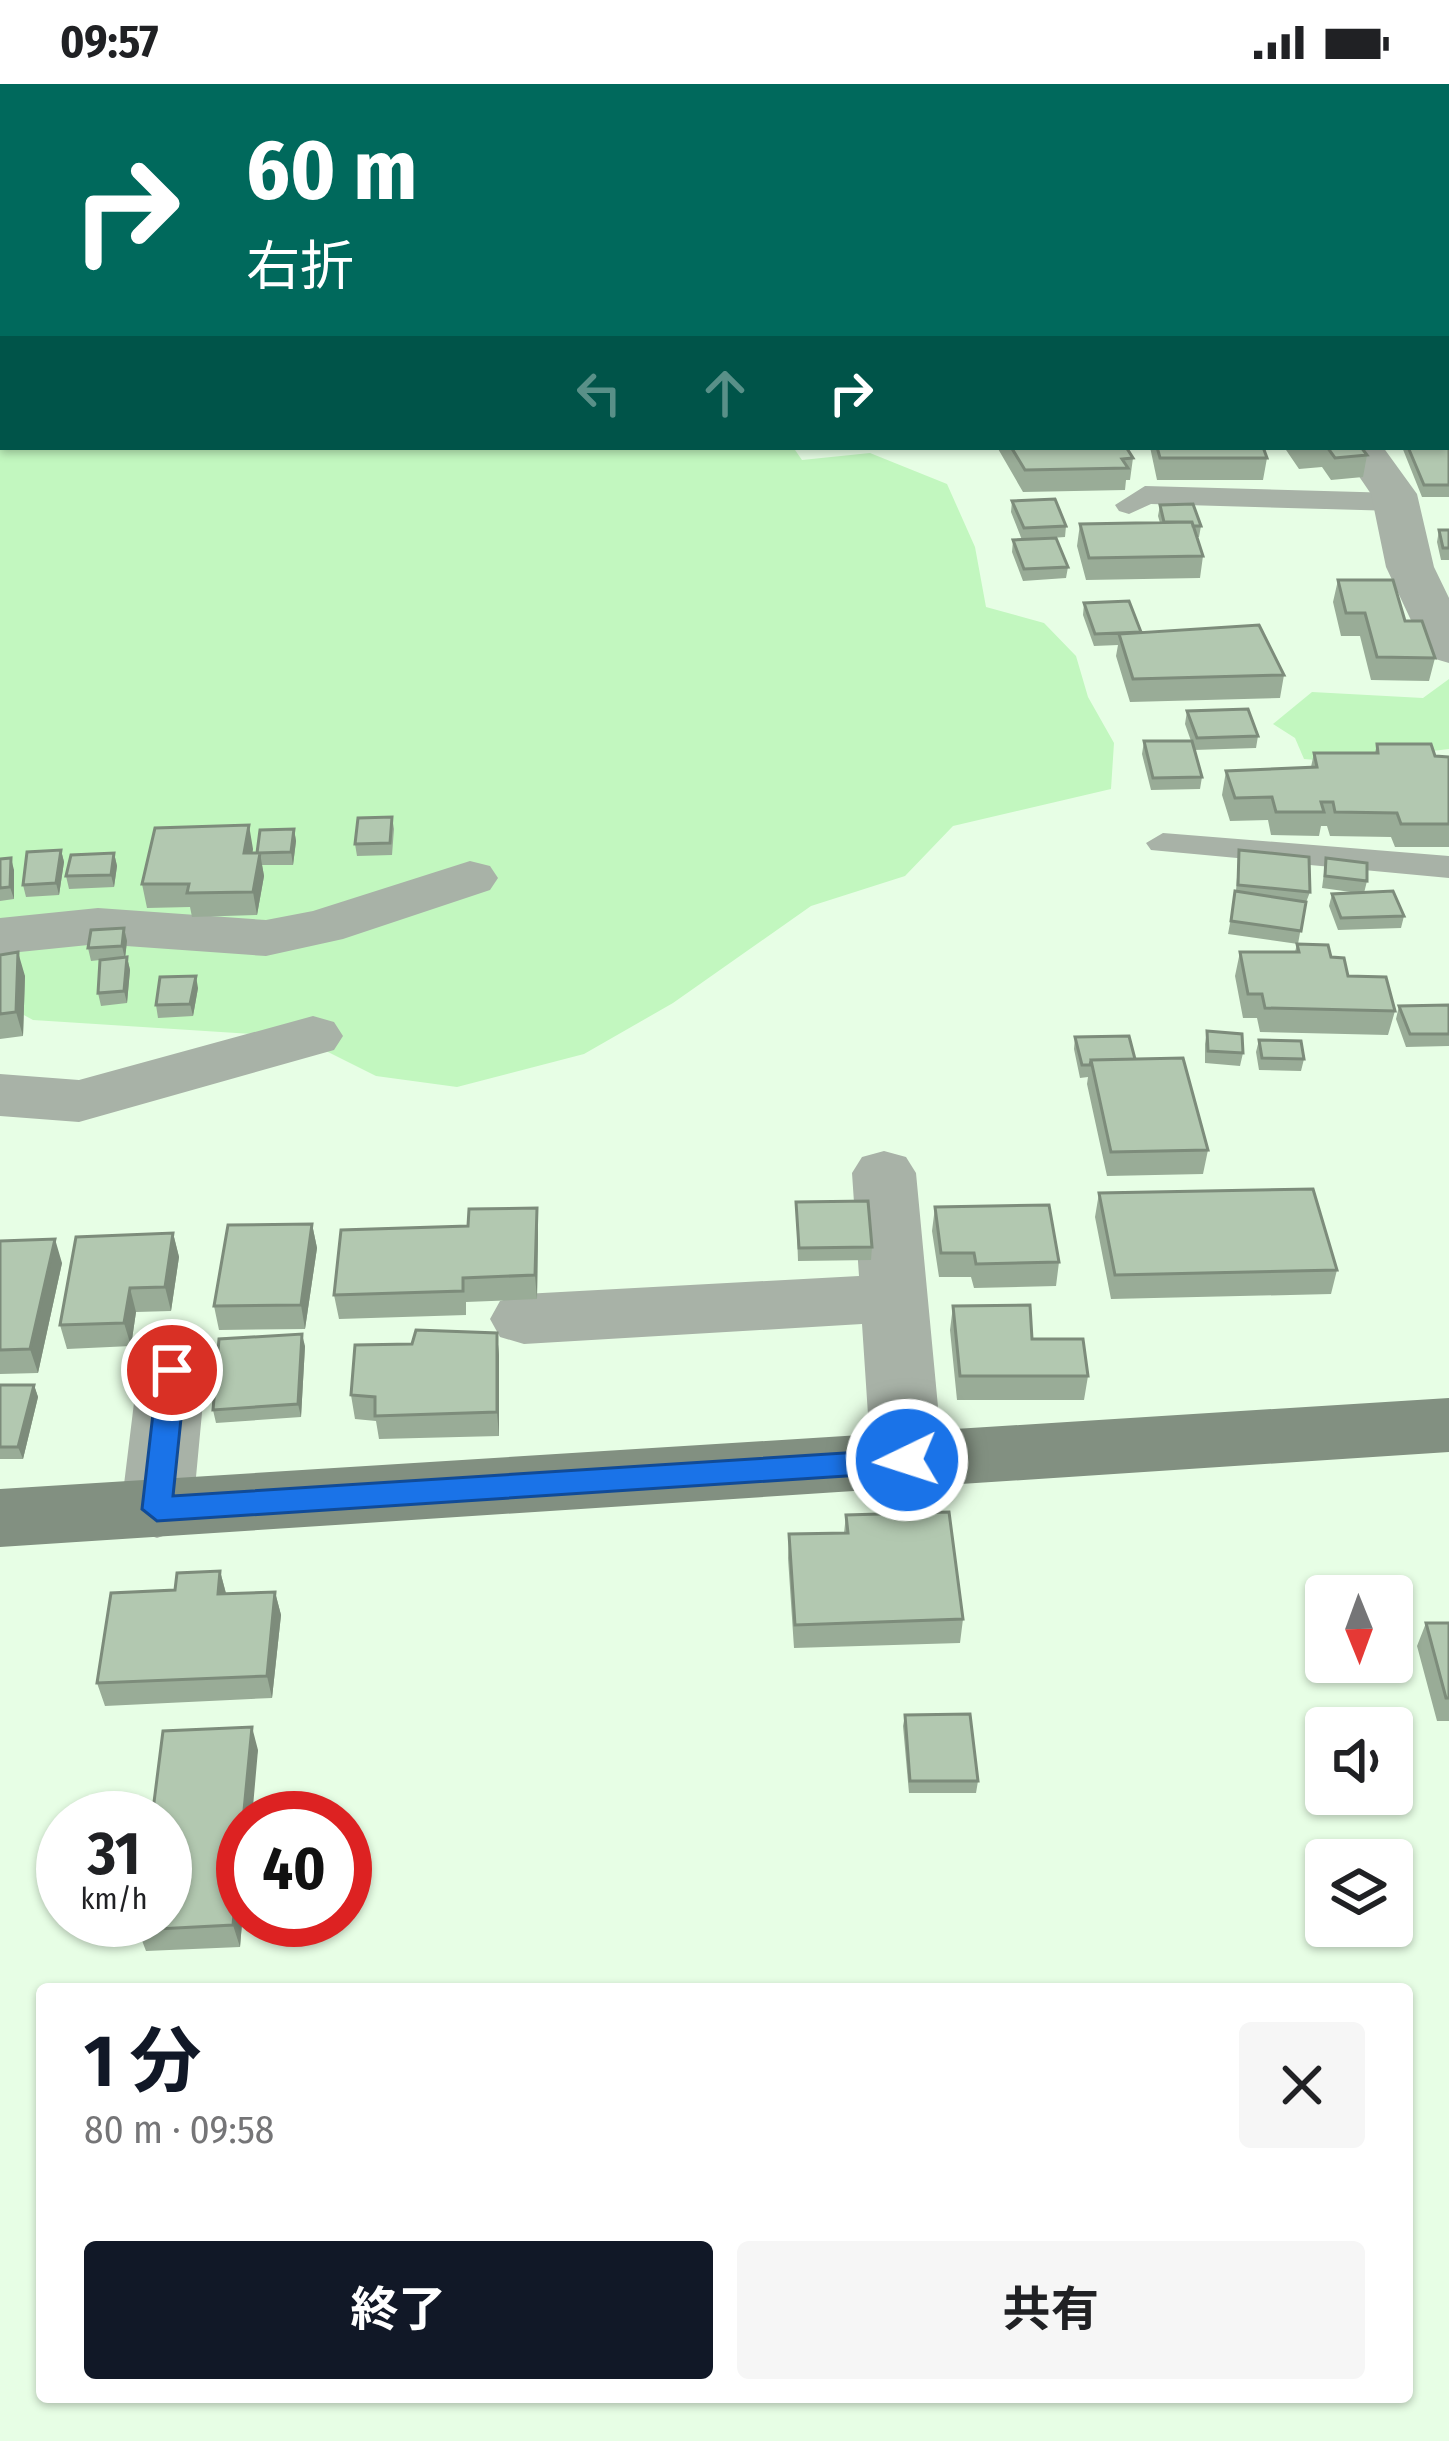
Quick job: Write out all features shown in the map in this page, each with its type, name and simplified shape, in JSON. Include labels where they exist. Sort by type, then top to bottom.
[{"type":"street","points":[[1363,450],[1396,502],[1410,567],[1449,648]]},
{"type":"street","points":[[0,936],[98,926],[266,938],[323,927],[470,878]]},
{"type":"street","points":[[0,1095],[79,1101],[313,1036]]},
{"type":"street","points":[[884,1173],[907,1460]]},
{"type":"street","points":[[524,1319],[894,1298]]},
{"type":"street","points":[[157,1509],[172,1370]]},
{"type":"street","points":[[0,1518],[1449,1425]]},
{"type":"lane","points":[[1129,505],[1145,495],[1396,502]]},
{"type":"lane","points":[[1163,843],[1449,867]]},
{"type":"green space","points":[[0,450],[795,450],[802,460],[870,453],[947,484],[975,547],[986,607],[1044,623],[1076,656],[1088,697],[1114,743],[1111,789],[953,826],[905,876],[811,906],[673,1003],[584,1054],[457,1087],[376,1076],[298,1037],[33,1020],[0,1002]]},
{"type":"green space","points":[[1449,679],[1449,749],[1340,762],[1304,759],[1295,738],[1273,724],[1312,692],[1423,698]]},
{"type":"building","points":[[1013,450],[1128,450],[1133,458],[1122,459],[1128,468],[1025,470]]},
{"type":"building","points":[[1158,450],[1264,450],[1267,458],[1160,458]]},
{"type":"building","points":[[1329,450],[1363,450],[1367,455],[1335,458]]},
{"type":"building","points":[[1409,450],[1449,450],[1449,485],[1424,485]]},
{"type":"building","points":[[1055,499],[1066,526],[1024,528],[1012,501]]},
{"type":"building","points":[[1193,504],[1201,526],[1164,522],[1160,505]]},
{"type":"building","points":[[1192,522],[1203,556],[1089,558],[1080,524]]},
{"type":"building","points":[[1439,530],[1449,530],[1449,548],[1443,548]]},
{"type":"building","points":[[1056,538],[1068,567],[1024,569],[1013,540]]},
{"type":"building","points":[[1338,580],[1393,580],[1405,621],[1422,621],[1435,658],[1377,657],[1365,613],[1346,613]]},
{"type":"building","points":[[1129,601],[1141,632],[1095,634],[1084,603]]},
{"type":"building","points":[[1259,625],[1284,675],[1133,679],[1119,634]]},
{"type":"building","points":[[1248,709],[1258,736],[1197,738],[1187,711]]},
{"type":"building","points":[[1144,741],[1192,741],[1202,777],[1153,778]]},
{"type":"building","points":[[1377,744],[1431,744],[1435,756],[1449,757],[1449,824],[1401,824],[1397,813],[1335,812],[1333,802],[1321,802],[1324,812],[1276,812],[1272,797],[1235,798],[1226,771],[1317,767],[1314,753],[1378,753]]},
{"type":"building","points":[[392,817],[390,843],[355,844],[358,818]]},
{"type":"building","points":[[249,825],[244,853],[260,853],[253,892],[187,893],[189,884],[142,884],[155,828]]},
{"type":"building","points":[[294,829],[291,852],[257,853],[260,830]]},
{"type":"building","points":[[61,850],[56,883],[23,885],[27,852]]},
{"type":"building","points":[[1239,850],[1309,857],[1310,892],[1238,885]]},
{"type":"building","points":[[114,853],[111,875],[66,876],[71,855]]},
{"type":"building","points":[[11,858],[10,887],[0,888],[0,859]]},
{"type":"building","points":[[1326,858],[1367,863],[1367,881],[1325,876]]},
{"type":"building","points":[[1235,891],[1306,902],[1301,931],[1231,921]]},
{"type":"building","points":[[1393,891],[1404,916],[1341,918],[1332,894]]},
{"type":"building","points":[[124,928],[122,946],[88,948],[91,930]]},
{"type":"building","points":[[1297,944],[1328,945],[1331,957],[1344,958],[1348,976],[1386,977],[1395,1011],[1265,1008],[1262,994],[1248,994],[1240,952],[1299,952]]},
{"type":"building","points":[[18,952],[16,1012],[0,1014],[0,955]]},
{"type":"building","points":[[127,957],[124,991],[98,993],[100,960]]},
{"type":"building","points":[[196,976],[190,1004],[156,1005],[160,977]]},
{"type":"building","points":[[1449,1005],[1449,1034],[1410,1034],[1399,1006]]},
{"type":"building","points":[[1207,1031],[1242,1034],[1243,1053],[1208,1051]]},
{"type":"building","points":[[1129,1036],[1135,1059],[1091,1060],[1090,1065],[1082,1065],[1075,1037]]},
{"type":"building","points":[[1259,1040],[1301,1041],[1304,1059],[1262,1058]]},
{"type":"building","points":[[1183,1058],[1208,1150],[1111,1152],[1091,1060]]},
{"type":"building","points":[[1313,1189],[1337,1270],[1115,1275],[1099,1193]]},
{"type":"building","points":[[868,1201],[872,1247],[799,1248],[796,1202]]},
{"type":"building","points":[[1049,1205],[1059,1262],[976,1264],[974,1253],[941,1253],[935,1207]]},
{"type":"building","points":[[537,1208],[535,1275],[463,1278],[463,1291],[334,1295],[341,1230],[468,1226],[469,1209]]},
{"type":"building","points":[[312,1224],[301,1305],[214,1306],[228,1225]]},
{"type":"building","points":[[173,1233],[165,1287],[130,1288],[124,1323],[60,1325],[76,1237]]},
{"type":"building","points":[[55,1239],[30,1349],[0,1350],[0,1241]]},
{"type":"building","points":[[1030,1305],[1032,1339],[1083,1339],[1088,1376],[960,1376],[953,1306]]},
{"type":"building","points":[[416,1330],[497,1333],[497,1412],[375,1416],[375,1397],[351,1395],[355,1345],[412,1344]]},
{"type":"building","points":[[302,1334],[298,1404],[213,1410],[219,1339]]},
{"type":"building","points":[[0,1385],[34,1385],[18,1447],[0,1447]]},
{"type":"building","points":[[949,1512],[963,1619],[795,1625],[789,1534],[848,1533],[846,1515]]},
{"type":"building","points":[[220,1571],[218,1594],[275,1592],[267,1676],[97,1683],[111,1593],[175,1590],[177,1573]]},
{"type":"building","points":[[1426,1623],[1449,1623],[1449,1698],[1446,1698]]},
{"type":"building","points":[[970,1714],[978,1781],[910,1781],[905,1715]]},
{"type":"building","points":[[252,1727],[246,1791],[216,1791],[216,1926],[192,1927],[192,1791],[155,1791],[163,1731]]},
{"type":"route","points":[[172,1370],[157,1509],[907,1460]]}]
